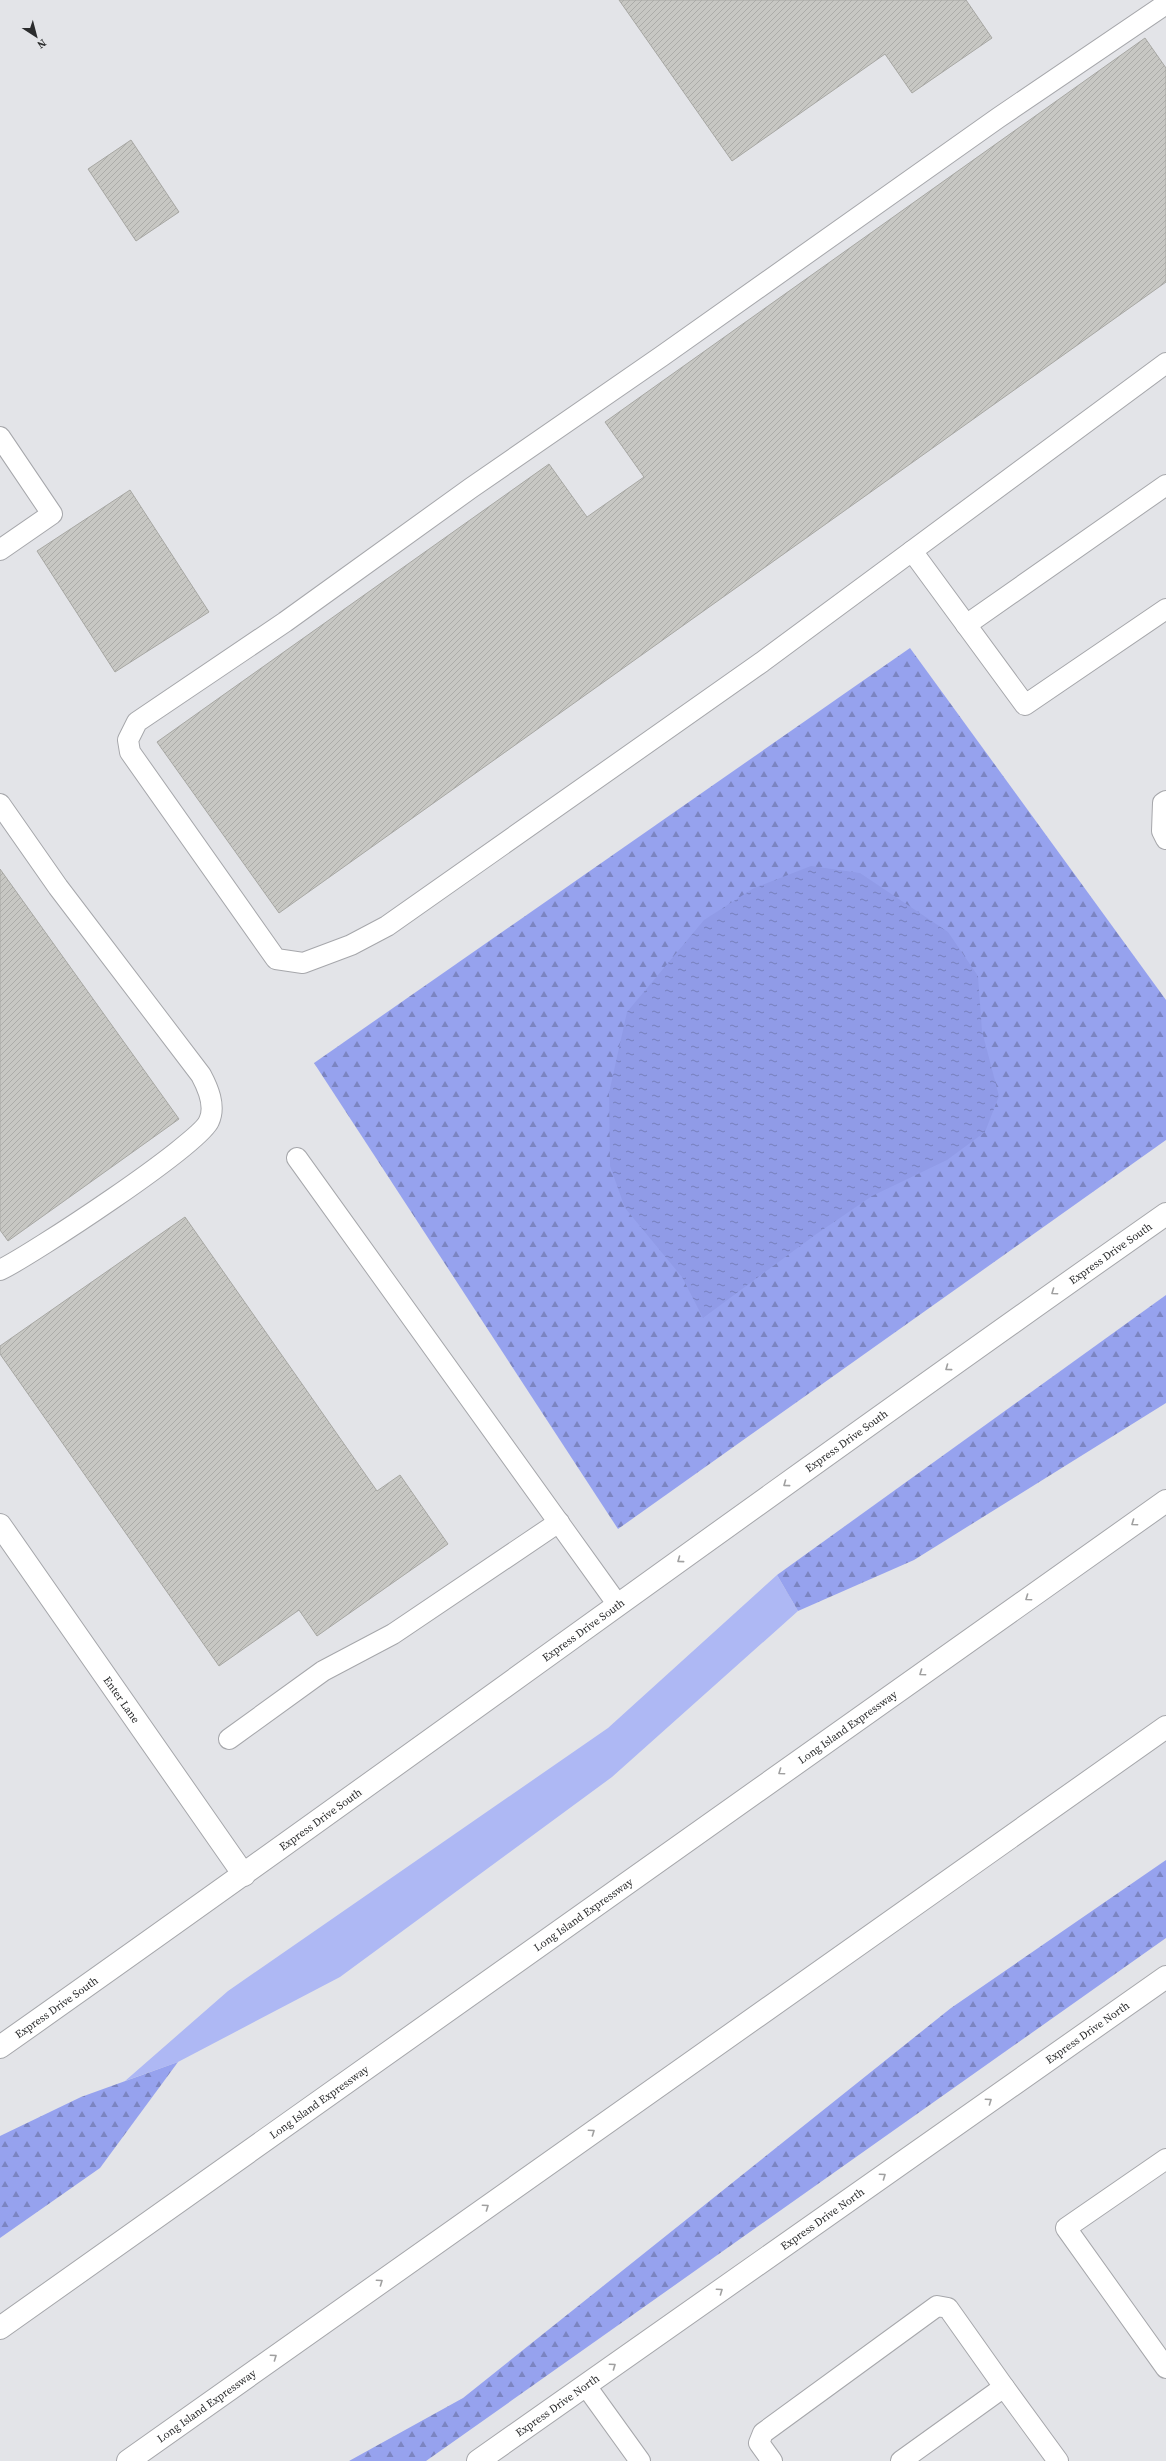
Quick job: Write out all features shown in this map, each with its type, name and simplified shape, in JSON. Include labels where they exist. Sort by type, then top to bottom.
[{"type":"main road","name":"Express Drive South","points":[[0,2047],[244,1875],[618,1605],[1166,1214]]},
{"type":"main road","name":"Long Island Expressway","points":[[0,2328],[1166,1501]]},
{"type":"main road","name":"Enter Lane","points":[[0,1525],[244,1875]]},
{"type":"main road","name":"Long Island Expressway","points":[[128,2461],[1166,1727]]},
{"type":"main road","name":"Express Drive North","points":[[478,2461],[1166,1977]]},
{"type":"lane","points":[[1166,4],[991,123],[662,356],[471,488],[285,622],[137,722],[128,740],[130,752],[276,959],[303,963],[351,945],[387,926],[762,662],[1166,363]]},
{"type":"lane","points":[[0,438],[52,514],[0,550]]},
{"type":"lane","points":[[966,625],[1166,485]]},
{"type":"lane","points":[[912,550],[1025,705],[1166,609]]},
{"type":"lane","points":[[1166,801],[1163,804],[1162,831],[1166,839]]},
{"type":"lane","points":[[0,804],[58,887],[201,1075],[209,1091],[211,1109],[210,1121],[181,1150],[43,1245],[0,1270]]},
{"type":"lane","points":[[297,1158],[618,1605]]},
{"type":"lane","points":[[229,1739],[323,1671],[393,1634],[559,1522]]},
{"type":"lane","points":[[1166,2159],[1066,2228],[1166,2368]]},
{"type":"lane","points":[[772,2461],[759,2443],[763,2433],[937,2306],[948,2308],[1058,2461]]},
{"type":"lane","points":[[586,2386],[640,2461]]},
{"type":"lane","points":[[901,2461],[1004,2387]]},
{"type":"shaded area","points":[[777,1575],[798,1611],[612,1777],[340,1977],[178,2062],[125,2081],[228,1991],[608,1728]]},
{"type":"green space","points":[[910,648],[1166,1000],[1166,1140],[618,1529],[314,1063]]},
{"type":"green space","points":[[1166,1295],[1166,1403],[914,1560],[798,1611],[777,1575]]},
{"type":"green space","points":[[1166,1860],[1166,1938],[426,2461],[349,2461],[463,2398],[951,2008]]},
{"type":"green space","points":[[178,2062],[100,2168],[0,2238],[0,2136],[81,2097]]},
{"type":"water","points":[[811,866],[860,873],[948,932],[978,976],[982,1031],[999,1096],[985,1132],[947,1160],[872,1196],[815,1235],[703,1318],[682,1277],[625,1208],[610,1166],[609,1093],[627,1012],[704,920],[754,888]]},
{"type":"building","points":[[619,0],[966,0],[992,38],[912,93],[885,54],[732,161]]},
{"type":"building","points":[[1145,38],[1166,68],[1166,282],[279,913],[157,742],[549,464],[587,517],[644,477],[605,422]]},
{"type":"building","points":[[131,140],[179,212],[136,241],[88,169]]},
{"type":"building","points":[[130,490],[209,612],[115,672],[37,551]]},
{"type":"building","points":[[0,869],[179,1119],[8,1241],[0,1230]]},
{"type":"building","points":[[185,1217],[377,1491],[400,1475],[448,1544],[317,1636],[299,1610],[219,1666],[0,1354],[0,1346]]}]
